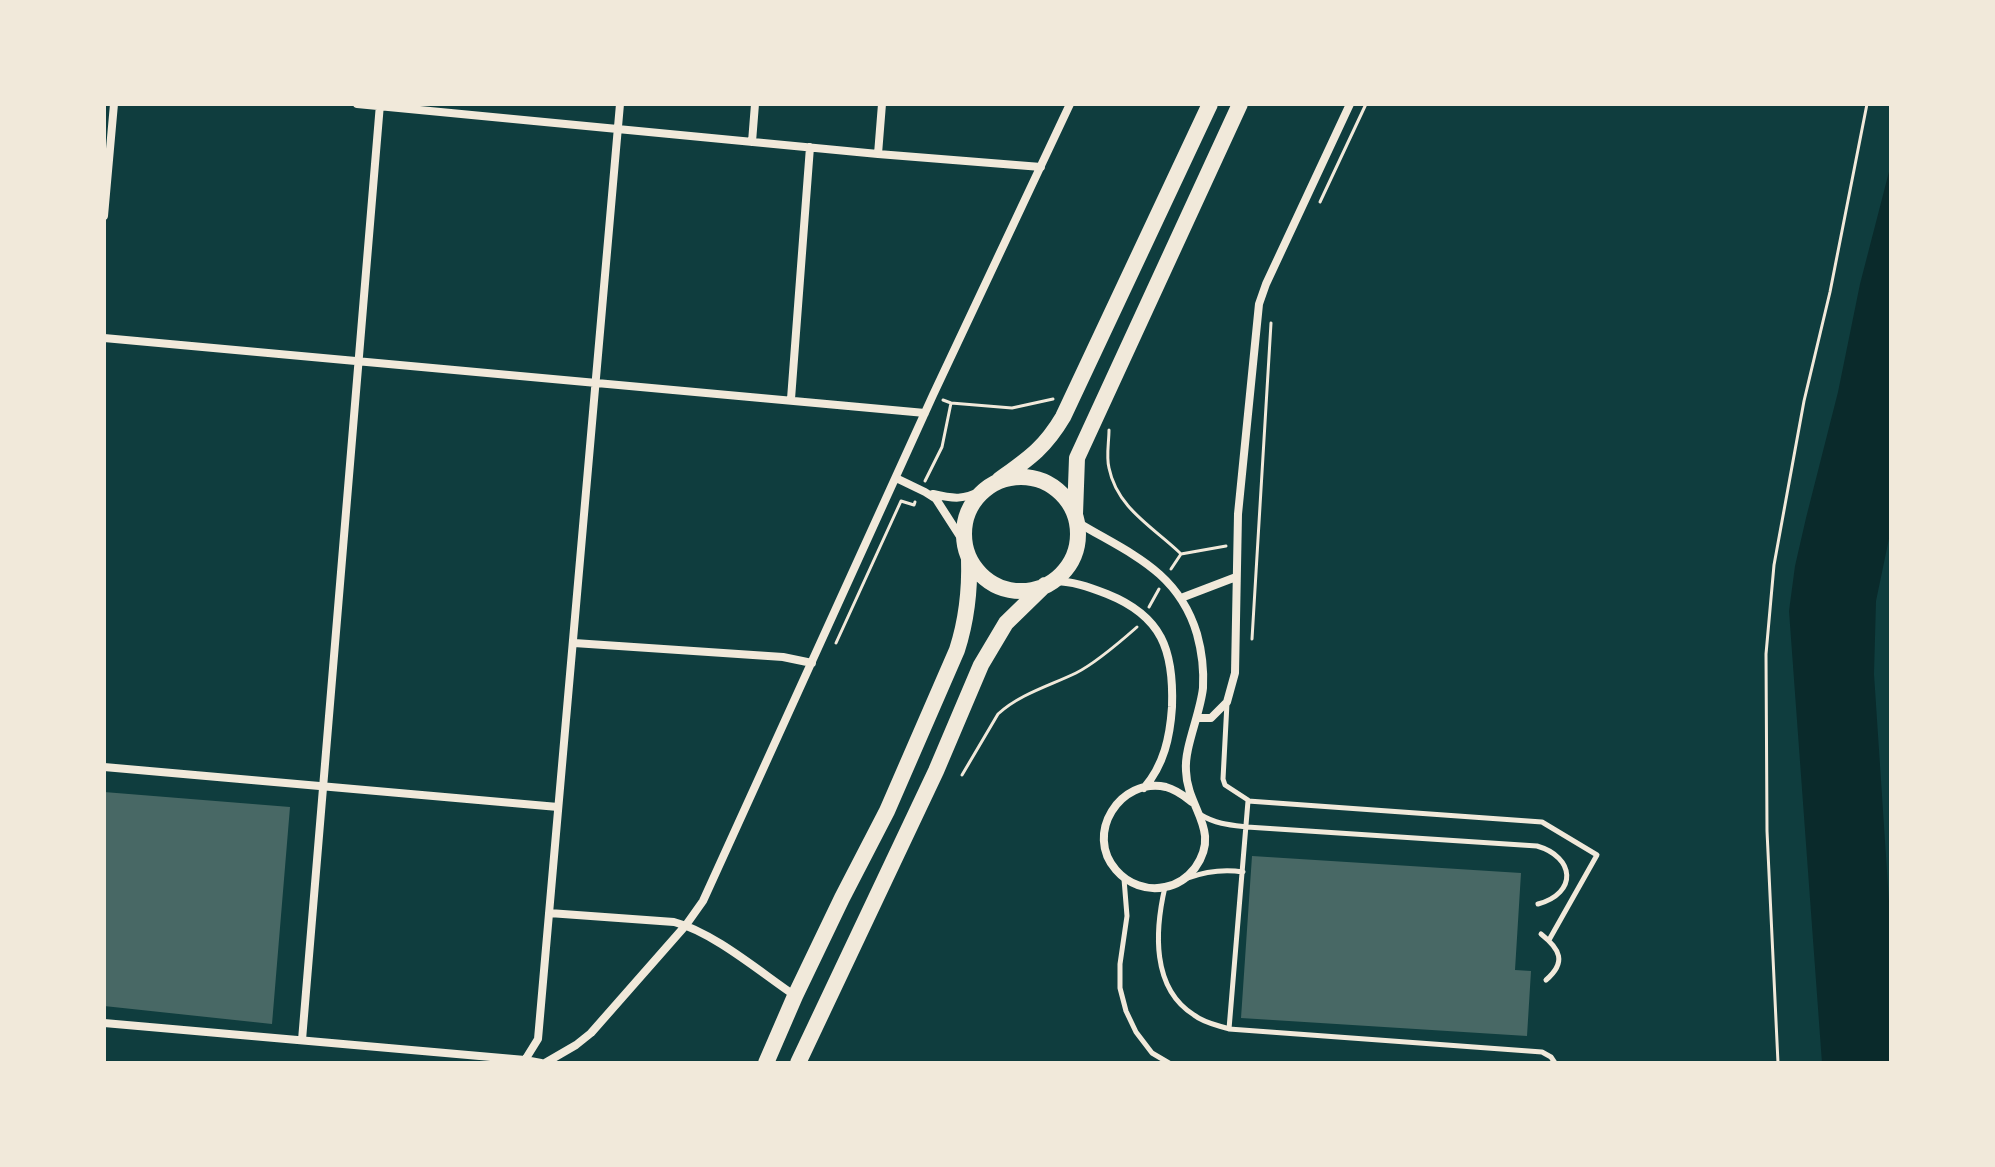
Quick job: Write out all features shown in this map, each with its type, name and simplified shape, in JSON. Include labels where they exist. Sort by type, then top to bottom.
[{"type":"highway","points":[[1049,583],[1033,590],[1013,591],[995,586],[980,574],[969,559],[963,541],[964,523],[971,505],[983,490],[1041,448],[1063,417],[1210,104]]},
{"type":"highway","points":[[798,1063],[936,771],[981,665],[1006,623],[1065,571],[1074,554],[1078,535],[1077,458],[1240,104]]},
{"type":"highway","points":[[999,480],[1017,476],[1036,478],[1054,486],[1067,499],[1076,518]]},
{"type":"highway","points":[[766,1063],[842,898],[887,811],[957,650],[968,605],[969,559]]},
{"type":"street","points":[[104,216],[114,104]]},
{"type":"street","points":[[357,104],[1041,167]]},
{"type":"street","points":[[525,1060],[538,1039],[620,104]]},
{"type":"street","points":[[752,142],[755,104]]},
{"type":"street","points":[[878,154],[882,104]]},
{"type":"street","points":[[104,1023],[543,1063],[591,1033],[686,925],[703,901],[925,413],[1070,104]]},
{"type":"street","points":[[1198,718],[1211,718],[1227,702],[1235,673],[1238,514],[1259,304],[1350,104]]},
{"type":"street","points":[[302,1040],[380,105]]},
{"type":"street","points":[[791,399],[810,147]]},
{"type":"street","points":[[104,338],[925,413]]},
{"type":"street","points":[[896,478],[936,499],[963,541]]},
{"type":"street","points":[[923,491],[954,498],[969,497],[983,490]]},
{"type":"street","points":[[1076,518],[1165,579],[1191,615],[1203,660],[1203,688],[1198,718],[1186,759],[1192,802]]},
{"type":"street","points":[[1181,598],[1236,577]]},
{"type":"street","points":[[1049,583],[1067,581],[1091,587],[1134,607],[1159,633],[1167,648],[1173,687],[1171,723],[1167,745],[1154,777],[1144,788]]},
{"type":"street","points":[[574,643],[783,657],[812,663]]},
{"type":"street","points":[[104,767],[558,807]]},
{"type":"street","points":[[1151,786],[1180,792],[1192,802],[1206,830],[1201,860],[1192,872],[1179,882],[1151,888],[1124,878],[1113,867],[1103,838],[1105,823],[1122,798],[1135,790],[1151,786]]},
{"type":"street","points":[[549,913],[686,925],[704,933],[795,996]]},
{"type":"lane","points":[[1227,702],[1223,779],[1231,790],[1250,801],[1542,822],[1597,855],[1549,940]]},
{"type":"lane","points":[[1229,1029],[1250,801]]},
{"type":"lane","points":[[1201,815],[1221,824],[1247,827],[1537,846],[1561,858],[1566,870],[1562,891],[1553,900],[1538,904]]},
{"type":"lane","points":[[1179,882],[1203,872],[1243,872]]},
{"type":"lane","points":[[1124,878],[1127,916],[1120,988],[1136,1032],[1152,1053],[1169,1063]]},
{"type":"lane","points":[[1165,887],[1157,937],[1165,979],[1190,1014],[1206,1022],[1229,1029],[1542,1052],[1555,1063]]},
{"type":"lane","points":[[1541,934],[1558,953],[1560,963],[1546,980]]},
{"type":"path","points":[[1321,200],[1366,104]]},
{"type":"path","points":[[1778,1063],[1767,831],[1766,654],[1774,565],[1804,401],[1830,292],[1867,104]]},
{"type":"path","points":[[1252,639],[1271,324]]},
{"type":"path","points":[[836,643],[901,501],[914,505],[923,491],[942,447],[951,403]]},
{"type":"path","points":[[962,775],[998,714],[1024,696],[1088,665],[1134,630],[1181,554],[1258,541]]},
{"type":"water","points":[[1891,164],[1891,529],[1876,601],[1874,674],[1891,932],[1891,1063],[1822,1063],[1789,611],[1795,566]]},
{"type":"building","points":[[104,792],[290,807],[272,1024],[104,1006]]},
{"type":"building","points":[[1252,856],[1521,873],[1515,970],[1531,971],[1527,1036],[1241,1018]]}]
